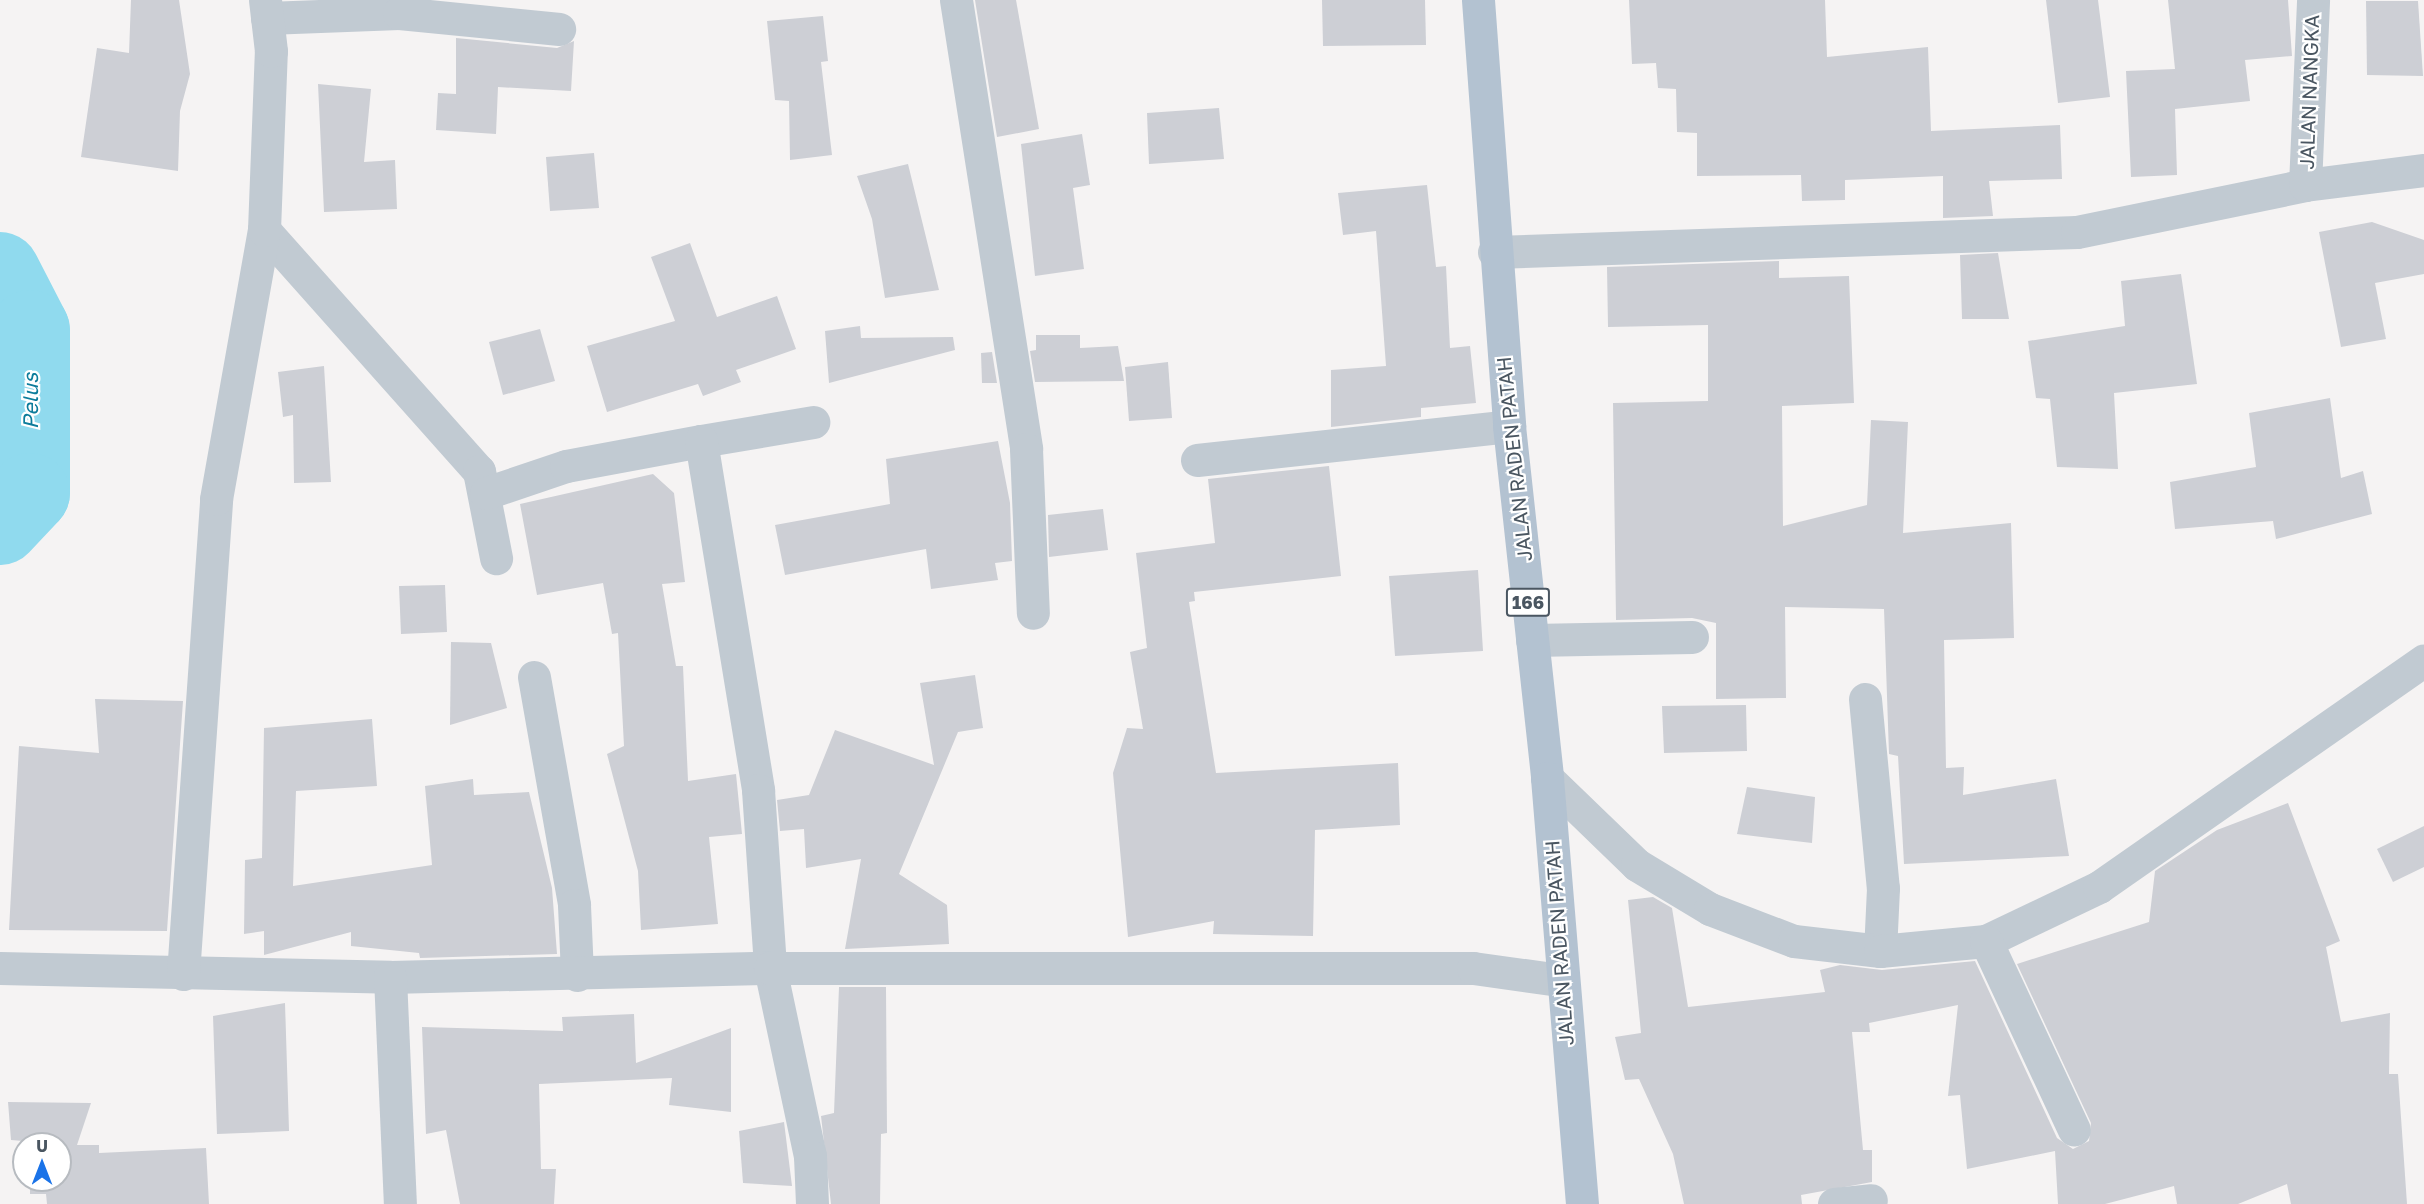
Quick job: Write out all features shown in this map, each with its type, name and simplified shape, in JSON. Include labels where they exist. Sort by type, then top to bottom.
[{"type":"main road","name":"JALAN RADEN PATAH","points":[[1478,0],[1509,251],[1509,426],[1547,778],[1560,980],[1582,1204]]},
{"type":"street","points":[[956,0],[1026,449],[1033,613]]},
{"type":"street","name":"JALAN NANGKA","points":[[2305,185],[2313,0]]},
{"type":"street","points":[[183,974],[216,499],[264,230],[271,51],[266,9],[398,7],[559,29]]},
{"type":"street","points":[[1509,251],[2077,232],[2305,185],[2424,170]]},
{"type":"street","points":[[264,230],[479,471],[486,493],[496,558]]},
{"type":"street","points":[[486,493],[566,466],[813,422]]},
{"type":"street","points":[[1197,460],[1509,426]]},
{"type":"street","points":[[701,441],[758,790],[770,968],[810,1156],[812,1204]]},
{"type":"street","points":[[1532,640],[1692,637]]},
{"type":"street","points":[[1547,778],[1637,865],[1710,909],[1794,941],[1986,941],[2099,887],[2424,660]]},
{"type":"street","points":[[534,677],[574,905],[577,975]]},
{"type":"street","points":[[1865,699],[1883,888],[1881,942]]},
{"type":"street","points":[[1986,941],[2074,1130]]},
{"type":"street","points":[[0,968],[390,977],[577,975],[615,969],[1473,968],[1560,980]]},
{"type":"street","points":[[390,977],[400,1204]]},
{"type":"street","points":[[1834,1204],[1871,1200]]},
{"type":"building","points":[[131,0],[179,0],[190,74],[180,111],[178,171],[81,157],[97,48],[129,53]]},
{"type":"building","points":[[975,0],[1016,0],[1039,129],[997,137]]},
{"type":"building","points":[[1322,0],[1425,0],[1426,45],[1323,46]]},
{"type":"building","points":[[1629,0],[1825,0],[1827,57],[1928,47],[1931,131],[2060,125],[2062,179],[1989,181],[1993,216],[1943,218],[1943,176],[1845,180],[1845,200],[1802,201],[1801,175],[1697,176],[1697,133],[1677,132],[1676,89],[1658,88],[1656,63],[1632,64]]},
{"type":"building","points":[[2046,0],[2098,0],[2110,97],[2058,103]]},
{"type":"building","points":[[2168,0],[2288,0],[2292,56],[2245,60],[2250,101],[2175,109],[2177,175],[2131,177],[2126,71],[2175,69]]},
{"type":"building","points":[[2366,1],[2418,1],[2423,76],[2367,75]]},
{"type":"building","points":[[823,16],[828,61],[821,62],[832,155],[790,160],[789,101],[775,100],[767,21]]},
{"type":"building","points":[[456,38],[557,48],[574,41],[571,91],[498,87],[496,134],[436,130],[438,93],[456,94]]},
{"type":"building","points":[[318,84],[371,89],[364,162],[395,160],[397,209],[324,212]]},
{"type":"building","points":[[1219,108],[1224,159],[1149,164],[1147,113]]},
{"type":"building","points":[[1082,134],[1090,185],[1073,188],[1084,269],[1035,276],[1021,144]]},
{"type":"building","points":[[594,153],[599,208],[550,211],[546,157]]},
{"type":"building","points":[[908,164],[939,290],[885,298],[872,219],[857,176]]},
{"type":"building","points":[[1427,185],[1436,267],[1446,266],[1450,348],[1470,346],[1476,403],[1421,408],[1421,417],[1331,427],[1331,370],[1386,366],[1376,231],[1343,235],[1338,193]]},
{"type":"building","points":[[2372,222],[2424,240],[2424,274],[2375,283],[2386,339],[2341,347],[2319,232]]},
{"type":"building","points":[[690,243],[717,317],[777,296],[796,349],[736,370],[741,382],[703,396],[698,384],[607,412],[587,346],[675,321],[651,257]]},
{"type":"building","points":[[1998,253],[2009,319],[1962,319],[1960,255]]},
{"type":"building","points":[[1779,261],[1779,278],[1849,276],[1854,403],[1782,406],[1783,526],[1867,505],[1871,420],[1908,422],[1903,533],[2011,523],[2014,638],[1944,640],[1946,768],[1964,767],[1963,795],[2056,779],[2069,856],[1904,864],[1898,756],[1889,754],[1884,609],[1785,607],[1786,698],[1716,699],[1716,623],[1692,618],[1616,620],[1613,403],[1708,401],[1708,325],[1608,327],[1607,267]]},
{"type":"building","points":[[2181,274],[2197,384],[2114,393],[2118,469],[2057,467],[2050,399],[2036,398],[2028,341],[2125,326],[2121,281]]},
{"type":"building","points":[[860,326],[861,338],[953,337],[955,350],[829,383],[825,331]]},
{"type":"building","points":[[540,329],[555,381],[503,395],[489,342]]},
{"type":"building","points":[[1036,335],[1080,335],[1080,348],[1118,346],[1124,381],[1035,382],[1030,351],[1036,350]]},
{"type":"building","points":[[992,352],[997,383],[982,383],[981,353]]},
{"type":"building","points":[[1168,362],[1172,418],[1129,421],[1125,367]]},
{"type":"building","points":[[324,366],[331,482],[294,483],[293,415],[283,417],[278,372]]},
{"type":"building","points":[[2330,398],[2341,478],[2363,471],[2372,514],[2276,539],[2273,521],[2175,529],[2170,482],[2256,467],[2249,413]]},
{"type":"building","points":[[998,441],[1010,503],[1012,561],[995,563],[998,580],[931,589],[926,549],[785,575],[775,525],[890,504],[886,459]]},
{"type":"building","points":[[1329,466],[1341,576],[1194,592],[1195,601],[1189,602],[1216,773],[1398,763],[1400,825],[1315,830],[1313,936],[1213,934],[1214,921],[1128,937],[1113,773],[1127,728],[1143,729],[1130,652],[1147,648],[1136,553],[1215,543],[1208,479]]},
{"type":"building","points":[[653,474],[674,493],[685,582],[662,584],[676,666],[683,666],[688,781],[736,774],[742,834],[709,837],[718,924],[641,930],[638,871],[607,754],[624,746],[618,633],[612,634],[603,583],[537,595],[520,504]]},
{"type":"building","points":[[1103,509],[1108,550],[1049,557],[1048,515]]},
{"type":"building","points":[[1478,570],[1483,651],[1395,656],[1389,576]]},
{"type":"building","points":[[445,585],[447,632],[401,634],[399,586]]},
{"type":"building","points":[[451,642],[491,643],[507,708],[450,725]]},
{"type":"building","points":[[975,675],[983,728],[958,732],[899,874],[947,905],[949,944],[845,949],[861,859],[806,868],[804,829],[780,831],[777,800],[809,795],[835,730],[934,765],[920,683]]},
{"type":"building","points":[[95,699],[183,701],[167,931],[9,930],[19,746],[99,753]]},
{"type":"building","points":[[1746,705],[1747,751],[1664,753],[1662,706]]},
{"type":"building","points":[[372,719],[377,786],[296,791],[293,886],[432,865],[425,786],[473,779],[474,795],[529,792],[552,888],[557,954],[420,958],[419,953],[351,946],[351,932],[264,955],[264,931],[244,934],[245,860],[262,858],[264,728]]},
{"type":"building","points":[[1747,787],[1815,797],[1812,843],[1737,834]]},
{"type":"building","points":[[2288,803],[2340,941],[2326,947],[2341,1022],[2390,1013],[2389,1074],[2398,1074],[2407,1204],[2291,1204],[2287,1184],[2238,1204],[2177,1204],[2174,1186],[2105,1204],[2058,1204],[2055,1151],[1967,1169],[1960,1095],[1948,1096],[1958,1005],[1869,1023],[1870,1032],[1852,1032],[1863,1150],[1872,1150],[1872,1182],[1801,1195],[1802,1204],[1684,1204],[1673,1154],[1639,1079],[1625,1080],[1615,1037],[1641,1033],[1628,900],[1653,897],[1672,908],[1688,1007],[1825,992],[1820,970],[1840,965],[1882,970],[1975,961],[2057,1138],[2073,1149],[2089,1141],[2091,1123],[2017,964],[2149,922],[2155,871],[2217,830]]},
{"type":"building","points":[[2424,826],[2424,867],[2393,882],[2377,849]]},
{"type":"building","points":[[839,987],[886,987],[887,1133],[881,1134],[880,1204],[831,1204],[821,1116],[834,1113]]},
{"type":"building","points":[[285,1003],[289,1131],[217,1134],[213,1016]]},
{"type":"building","points":[[634,1014],[636,1063],[731,1028],[731,1112],[669,1105],[672,1078],[539,1084],[541,1169],[556,1169],[554,1204],[460,1204],[446,1130],[426,1134],[422,1027],[563,1031],[562,1017]]},
{"type":"building","points":[[8,1102],[91,1103],[77,1145],[99,1145],[99,1153],[206,1148],[209,1204],[47,1204],[46,1194],[30,1194],[30,1192],[72,1192],[72,1132],[12,1132],[11,1140]]},
{"type":"building","points":[[784,1122],[792,1186],[743,1183],[739,1131]]},
{"type":"waterway","name":"Pelus","points":[[0,272],[30,330],[30,493],[0,525]]}]
